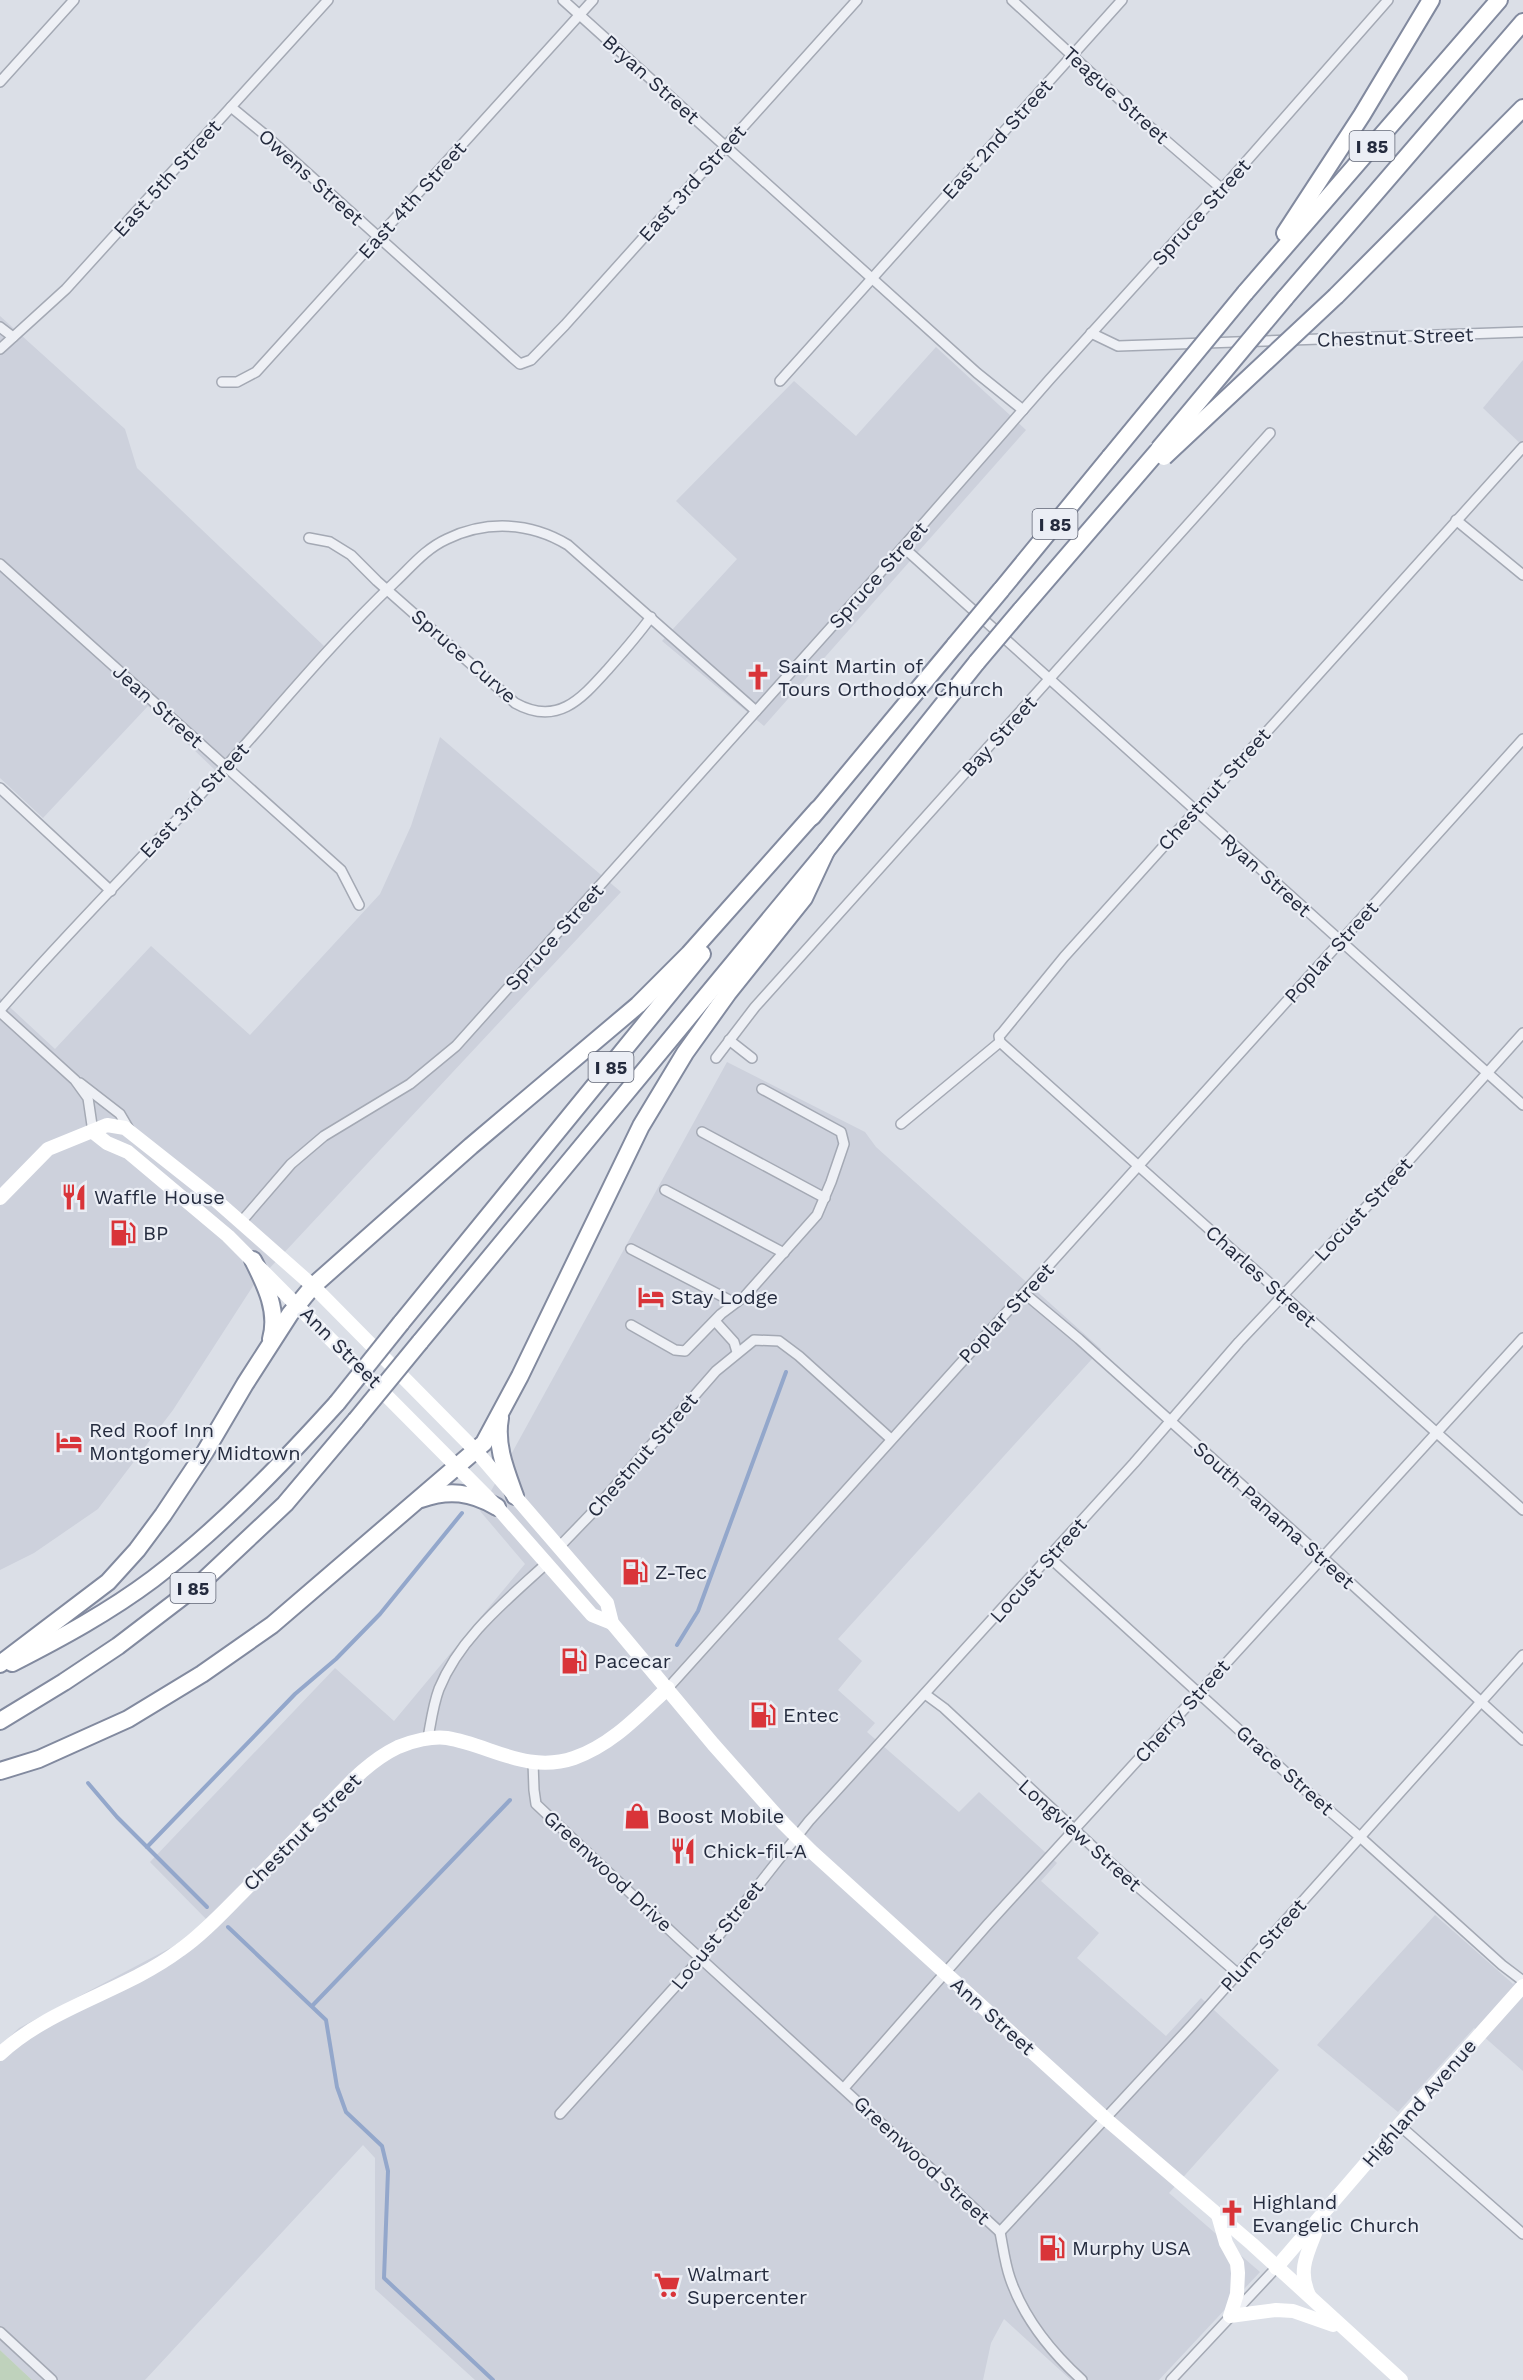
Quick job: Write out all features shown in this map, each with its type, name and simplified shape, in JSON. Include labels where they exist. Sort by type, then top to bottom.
[{"type":"highway","points":[[1245,293],[1362,115],[1431,0]]},
{"type":"highway","name":"I 85","points":[[0,1669],[95,1618],[153,1579],[211,1530],[278,1468],[337,1403],[530,1168],[818,809],[1245,293],[1499,0]]},
{"type":"highway","name":"I 85","points":[[0,1721],[118,1646],[203,1581],[285,1504],[826,851],[977,662],[1097,522],[1161,454],[1285,298],[1523,22]]},
{"type":"highway","points":[[1161,454],[1336,296],[1523,108]]},
{"type":"highway","points":[[0,1664],[108,1582],[136,1550],[164,1515],[268,1348],[297,1304],[313,1286],[471,1146],[638,1005],[688,954],[818,809]]},
{"type":"highway","points":[[0,1772],[39,1759],[128,1719],[202,1674],[272,1625],[484,1443],[641,1126],[685,1053],[728,993],[804,898],[826,851]]},
{"type":"highway","points":[[253,1260],[266,1288],[273,1316],[273,1331],[268,1348]]},
{"type":"highway","points":[[503,1408],[498,1432],[502,1459],[515,1496]]},
{"type":"highway","points":[[415,1502],[434,1495],[459,1492],[473,1495],[497,1507]]},
{"type":"main road","points":[[0,1198],[48,1149],[106,1125],[125,1128],[131,1133]]},
{"type":"main road","name":"Ann Street","points":[[93,1132],[107,1143],[128,1152],[204,1214],[253,1260],[497,1507],[592,1615],[612,1623]]},
{"type":"main road","name":"Ann Street","points":[[131,1133],[241,1222],[313,1286],[476,1451],[607,1603],[612,1623],[714,1744],[796,1836],[1106,2119],[1401,2380]]},
{"type":"main road","name":"Poplar Street","points":[[428,1738],[446,1738],[511,1758],[533,1762],[573,1759],[607,1742],[668,1688]]},
{"type":"main road","name":"Chestnut Street","points":[[0,2054],[25,2034],[59,2013],[137,1977],[178,1952],[227,1908],[369,1764],[400,1746],[428,1738]]},
{"type":"main road","name":"Highland Avenue","points":[[1276,2268],[1523,1986]]},
{"type":"main road","points":[[1311,2300],[1302,2276],[1322,2215]]},
{"type":"main road","points":[[1218,2216],[1226,2243],[1237,2263],[1237,2294],[1230,2316],[1276,2310],[1293,2311],[1343,2329]]},
{"type":"street","points":[[0,82],[74,0]]},
{"type":"street","name":"East 5th Street","points":[[0,349],[66,289],[328,0]]},
{"type":"street","name":"Bryan Street","points":[[563,0],[985,380],[1023,410]]},
{"type":"street","name":"East 4th Street","points":[[222,382],[237,382],[256,372],[593,0]]},
{"type":"street","name":"East 3rd Street","points":[[525,363],[531,360],[565,325],[857,0]]},
{"type":"street","name":"Teague Street","points":[[1012,0],[1222,189]]},
{"type":"street","name":"East 2nd Street","points":[[872,278],[1122,0]]},
{"type":"street","name":"Spruce Street","points":[[241,1222],[274,1182],[309,1149],[338,1127],[410,1084],[456,1046],[1388,0]]},
{"type":"street","name":"Owens Street","points":[[231,107],[513,358],[520,364],[525,363]]},
{"type":"street","points":[[780,381],[872,278]]},
{"type":"street","points":[[0,327],[13,337]]},
{"type":"street","name":"Chestnut Street","points":[[1091,333],[1118,346],[1523,332]]},
{"type":"street","name":"Bay Street","points":[[716,1058],[755,1007],[1270,433]]},
{"type":"street","name":"Chestnut Street","points":[[901,1124],[1000,1042],[1002,1033],[1064,957],[1523,447]]},
{"type":"street","points":[[1456,520],[1523,575]]},
{"type":"street","points":[[387,589],[422,555],[446,539],[480,527],[512,526],[544,534],[568,545],[756,711]]},
{"type":"street","name":"Spruce Curve","points":[[309,538],[330,542],[351,555],[515,703],[532,711],[556,711],[576,702],[635,638],[651,617]]},
{"type":"street","name":"Ryan Street","points":[[903,547],[1523,1106]]},
{"type":"street","name":"Jean Street","points":[[0,564],[341,870],[359,905]]},
{"type":"street","name":"East 3rd Street","points":[[0,1011],[42,962],[226,766],[365,609],[387,589]]},
{"type":"street","name":"Poplar Street","points":[[668,1688],[1523,739]]},
{"type":"street","points":[[0,789],[111,891]]},
{"type":"street","name":"Ann Street","points":[[0,1011],[73,1078],[120,1113],[131,1133]]},
{"type":"street","name":"Locust Street","points":[[560,2114],[701,1958],[796,1836],[1283,1295],[1523,1033]]},
{"type":"street","points":[[729,1040],[752,1058]]},
{"type":"street","name":"Charles Street","points":[[1000,1042],[1523,1510]]},
{"type":"street","name":"Ann Street","points":[[73,1078],[88,1098],[93,1132]]},
{"type":"street","points":[[631,1325],[675,1350],[685,1351],[735,1302],[745,1296],[817,1215],[844,1144],[841,1132],[762,1089]]},
{"type":"street","points":[[702,1132],[825,1198]]},
{"type":"street","points":[[665,1190],[783,1252]]},
{"type":"street","points":[[631,1248],[735,1302]]},
{"type":"street","name":"South Panama Street","points":[[1024,1293],[1322,1557],[1523,1740]]},
{"type":"street","points":[[715,1321],[734,1342],[737,1352]]},
{"type":"street","name":"Cherry Street","points":[[844,2088],[1074,1829],[1523,1338]]},
{"type":"street","name":"Chestnut Street","points":[[559,1547],[724,1363],[754,1340],[779,1341],[891,1438]]},
{"type":"street","name":"Grace Street","points":[[1049,1557],[1303,1788],[1494,1958],[1523,1981]]},
{"type":"street","points":[[428,1738],[440,1688],[460,1652],[486,1620],[547,1563]]},
{"type":"street","name":"Plum Street","points":[[1000,2232],[1106,2119],[1523,1655]]},
{"type":"street","name":"Longview Street","points":[[925,1694],[1237,1973]]},
{"type":"street","name":"Greenwood Drive","points":[[533,1762],[536,1804],[844,2088]]},
{"type":"street","name":"Greenwood Street","points":[[844,2088],[1000,2232]]},
{"type":"street","points":[[1399,2125],[1523,2234]]},
{"type":"street","points":[[1000,2232],[1009,2277],[1036,2332],[1082,2380]]},
{"type":"street","name":"Highland Avenue","points":[[1171,2380],[1276,2268]]},
{"type":"street","points":[[0,2332],[52,2380]]},
{"type":"shaded area","points":[[0,316],[125,429],[137,468],[324,646],[215,770],[148,706],[43,818],[0,778]]},
{"type":"shaded area","points":[[936,347],[1026,430],[764,726],[662,641],[737,559],[676,501],[794,381],[856,436]]},
{"type":"shaded area","points":[[1523,360],[1523,446],[1483,408]]},
{"type":"shaded area","points":[[440,737],[621,892],[253,1286],[173,1410],[98,1509],[34,1553],[0,1570],[0,998],[55,1049],[151,946],[250,1035],[380,894],[411,826]]},
{"type":"shaded area","points":[[727,1062],[865,1132],[876,1147],[1101,1349],[838,1639],[862,1661],[838,1690],[875,1723],[867,1732],[959,1812],[979,1792],[1057,1863],[1041,1881],[1099,1933],[1077,1958],[1166,2036],[1201,1998],[1279,2070],[1169,2193],[1260,2272],[1159,2380],[1071,2380],[1004,2319],[991,2343],[983,2380],[475,2380],[375,2289],[375,2158],[363,2145],[145,2380],[32,2380],[0,2350],[0,2046],[19,2028],[174,1946],[207,1920],[150,1862],[335,1668],[394,1721],[525,1564],[480,1511]]},
{"type":"shaded area","points":[[1435,1915],[1513,1984],[1523,1974],[1523,2071],[1474,2028],[1398,2112],[1317,2045]]},
{"type":"green space","points":[[0,2350],[32,2380],[0,2380]]},
{"type":"waterway","points":[[677,1645],[698,1611],[786,1372]]},
{"type":"waterway","points":[[147,1847],[295,1694],[336,1659],[380,1614],[462,1513]]},
{"type":"waterway","points":[[88,1783],[117,1817],[207,1907]]},
{"type":"waterway","points":[[313,2005],[510,1800]]},
{"type":"waterway","points":[[228,1927],[326,2020],[337,2087],[346,2112],[382,2146],[388,2171],[384,2278],[493,2380]]},
{"type":"place","name":"Saint Martin of Tours Orthodox Church","points":[[758,677]]},
{"type":"place","name":"Waffle House","points":[[74,1197]]},
{"type":"place","name":"BP","points":[[123,1233]]},
{"type":"place","name":"Stay Lodge","points":[[651,1297]]},
{"type":"place","name":"Red Roof Inn Montgomery Midtown","points":[[69,1442]]},
{"type":"place","name":"Z-Tec","points":[[635,1572]]},
{"type":"place","name":"Pacecar","points":[[574,1661]]},
{"type":"place","name":"Entec","points":[[763,1715]]},
{"type":"place","name":"Boost Mobile","points":[[637,1816]]},
{"type":"place","name":"Chick-fil-A","points":[[683,1851]]},
{"type":"place","name":"Highland Evangelic Church","points":[[1232,2213]]},
{"type":"place","name":"Murphy USA","points":[[1052,2248]]},
{"type":"place","name":"Walmart Supercenter","points":[[667,2285]]}]
